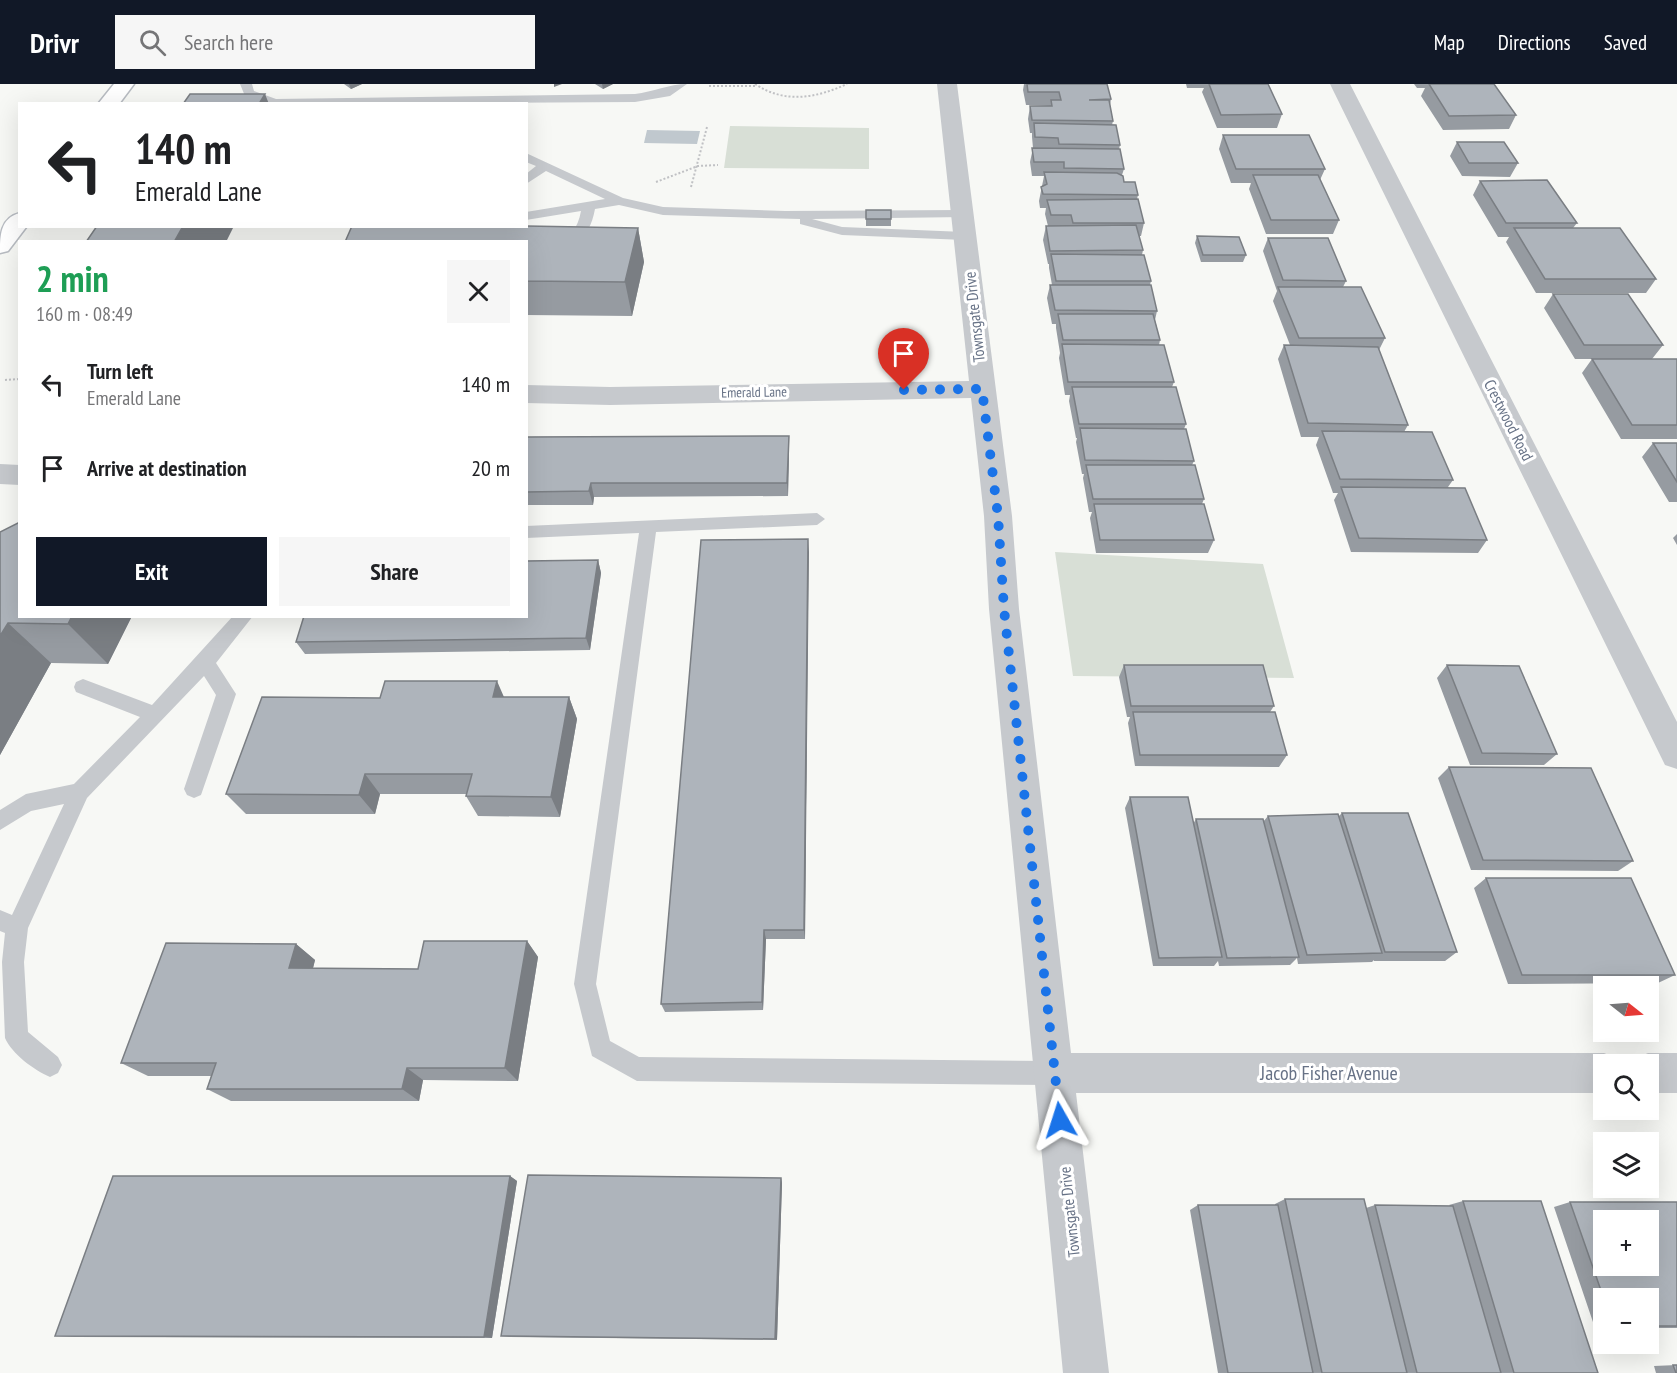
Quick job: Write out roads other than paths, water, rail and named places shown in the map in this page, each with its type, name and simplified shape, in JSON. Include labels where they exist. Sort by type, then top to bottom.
[{"type":"main road","points":[[110,102],[124,84]]},
{"type":"main road","points":[[0,246],[18,223]]},
{"type":"street","name":"Townsgate Drive","points":[[947,84],[998,516],[1004,609],[1086,1373]]},
{"type":"street","name":"Crestwood Road","points":[[1340,84],[1677,755]]},
{"type":"street","name":"Emerald Lane","points":[[528,393],[610,396],[982,389]]},
{"type":"street","points":[[0,474],[18,475]]},
{"type":"street","name":"Jacob Fisher Avenue","points":[[1055,1073],[1593,1073]]},
{"type":"street","points":[[1659,1073],[1677,1073]]},
{"type":"lane","points":[[246,84],[249,93],[272,102]]},
{"type":"lane","points":[[435,101],[444,84]]},
{"type":"lane","points":[[355,102],[635,98],[666,93],[680,85]]},
{"type":"lane","points":[[528,158],[619,201],[677,212],[785,215],[963,225]]},
{"type":"lane","points":[[528,178],[546,165]]},
{"type":"lane","points":[[528,216],[619,201]]},
{"type":"lane","points":[[528,242],[549,248],[573,242],[588,223],[590,206]]},
{"type":"lane","points":[[785,215],[842,231],[963,225]]},
{"type":"lane","points":[[528,532],[648,529],[817,519]]},
{"type":"lane","points":[[648,529],[585,984],[600,1048],[637,1069],[1055,1073]]},
{"type":"lane","points":[[50,1065],[16,1038],[7,995],[13,962],[8,924],[80,792],[205,662],[242,618]]},
{"type":"lane","points":[[194,789],[226,694],[205,662]]},
{"type":"lane","points":[[83,687],[155,714]]},
{"type":"lane","points":[[0,821],[26,803],[80,792]]}]
